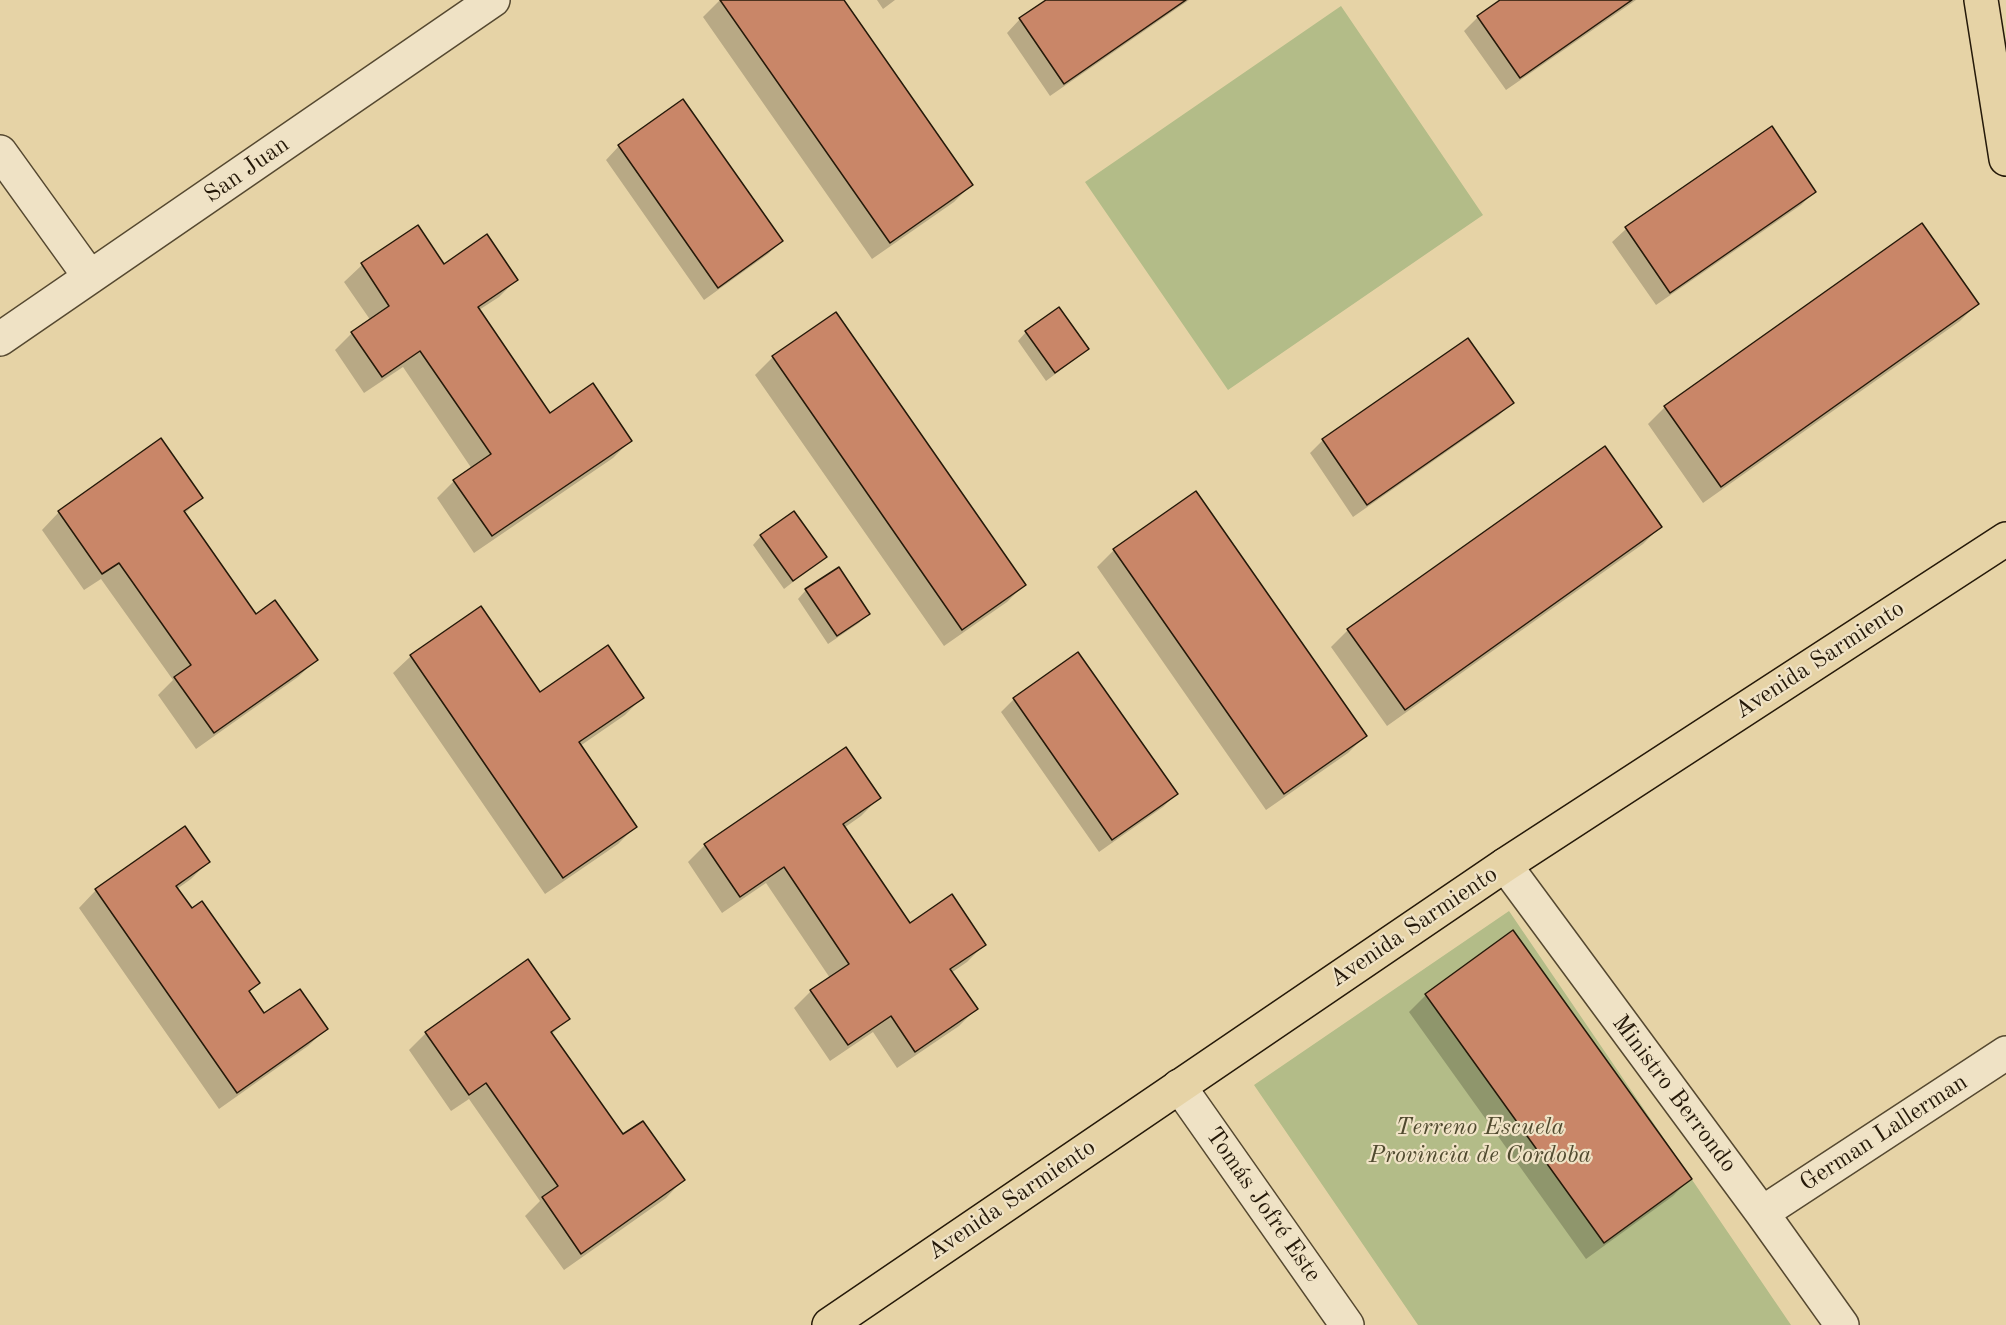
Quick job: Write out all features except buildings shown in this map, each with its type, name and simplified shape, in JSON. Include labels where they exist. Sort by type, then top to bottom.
[{"type":"main road","points":[[1981,0],[2006,159]]},
{"type":"main road","name":"Avenida Sarmiento","points":[[829,1325],[1504,865],[2006,539]]},
{"type":"street","name":"San Juan","points":[[0,339],[493,0]]},
{"type":"street","points":[[0,152],[90,277]]},
{"type":"street","name":"Ministro Berrondo","points":[[1504,865],[1762,1213],[1842,1325]]},
{"type":"street","name":"German Lallerman","points":[[1762,1213],[2006,1053]]},
{"type":"street","name":"Tomás Jofré Este","points":[[1179,1086],[1347,1325]]},
{"type":"green space","points":[[1341,6],[1483,215],[1228,390],[1085,182]]},
{"type":"green space","name":"Terreno Escuela Provincia de Cordoba","points":[[1509,911],[1791,1325],[1418,1325],[1254,1085]]}]
